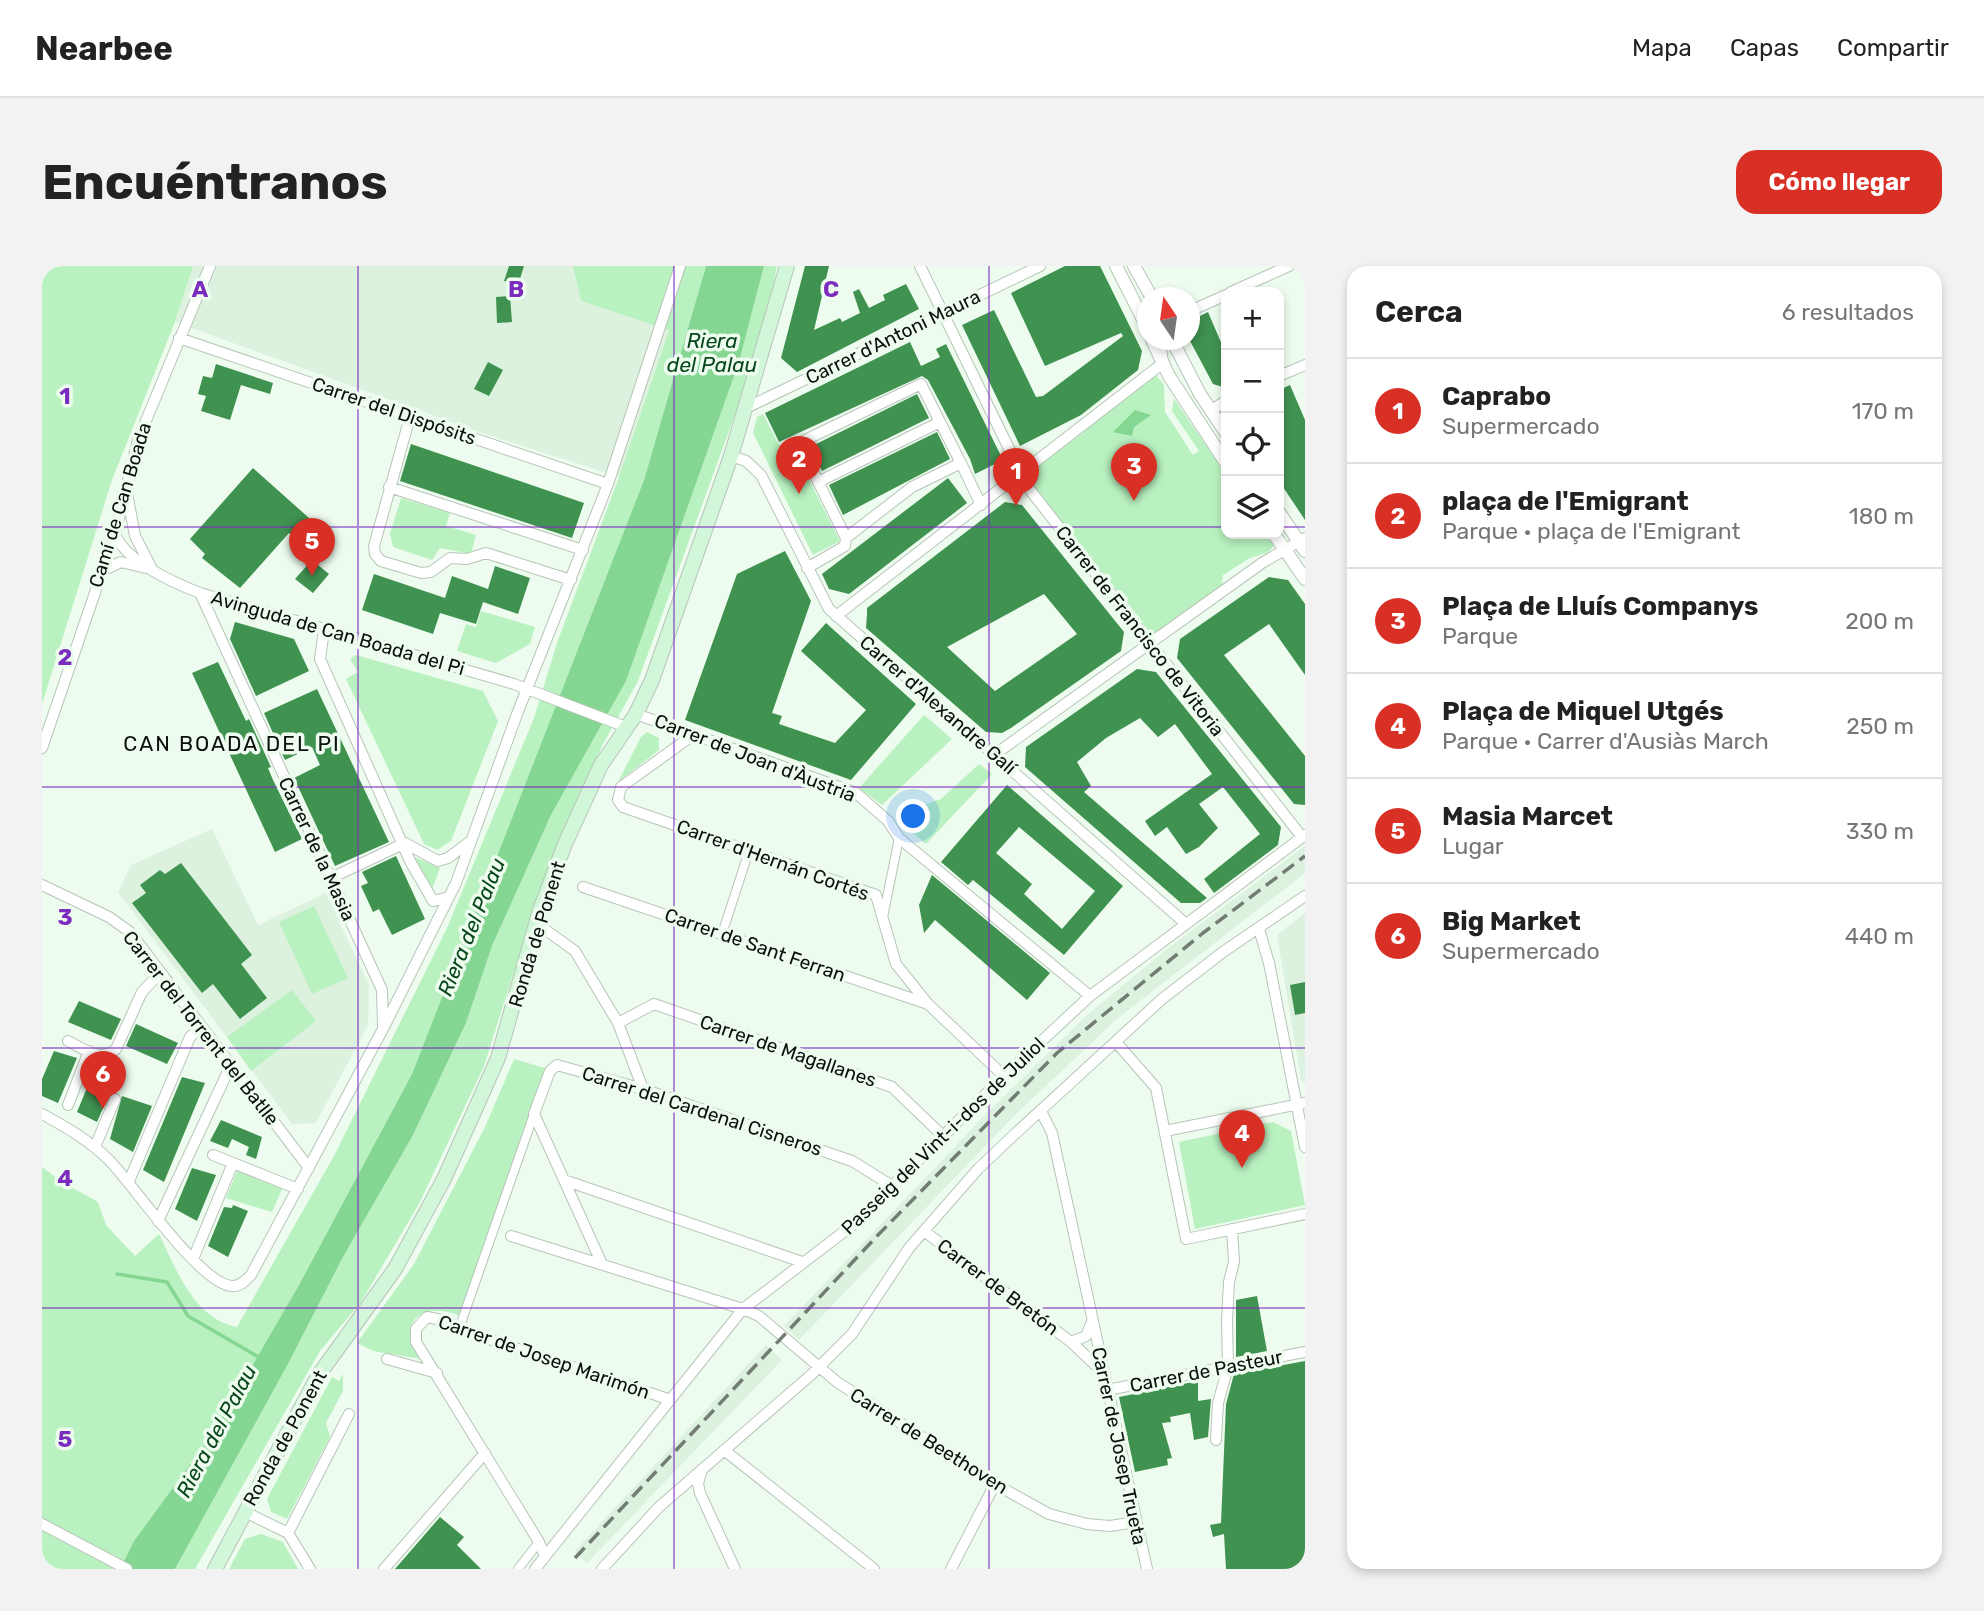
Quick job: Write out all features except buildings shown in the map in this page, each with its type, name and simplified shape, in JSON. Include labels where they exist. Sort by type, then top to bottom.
[{"type":"main road","name":"Ronda de Ponent","points":[[215,1569],[318,1376],[395,1269],[438,1191],[494,1069],[536,923],[583,803],[601,765],[636,714],[652,680],[732,456],[787,266]]},
{"type":"street","name":"Camí de Can Boada","points":[[42,748],[115,534],[138,440],[210,266]]},
{"type":"street","points":[[42,1114],[95,1147],[129,1181],[158,1221],[193,1259],[223,1284],[242,1284],[251,1275],[384,1027],[456,883],[468,843],[527,688],[608,484],[680,266]]},
{"type":"street","name":"Carrer de Francisco de Vitoria","points":[[920,266],[1017,465],[1019,476],[1303,836]]},
{"type":"street","name":"Carrer d'Antoni Maura","points":[[746,408],[1040,266]]},
{"type":"street","points":[[1116,266],[1137,309]]},
{"type":"street","points":[[1135,266],[1146,287]]},
{"type":"street","points":[[1240,287],[1268,271],[1289,266]]},
{"type":"street","points":[[1200,306],[1221,297]]},
{"type":"street","name":"Carrer del Dispósits","points":[[179,338],[608,484]]},
{"type":"street","points":[[1157,350],[1221,455]]},
{"type":"street","points":[[1161,350],[1163,363]]},
{"type":"street","points":[[1178,350],[1221,425]]},
{"type":"street","points":[[836,616],[1163,363]]},
{"type":"street","points":[[1284,374],[1305,365]]},
{"type":"street","points":[[807,568],[845,545],[846,538],[799,443],[921,384],[981,505]]},
{"type":"street","points":[[1211,410],[1221,404]]},
{"type":"street","points":[[410,416],[374,546],[375,554],[381,561],[421,573],[430,572],[450,558],[467,559],[486,553],[571,580]]},
{"type":"street","points":[[818,482],[940,422]]},
{"type":"street","name":"Carrer d'Alexandre Galí","points":[[732,456],[746,461],[761,475],[829,609],[1186,925]]},
{"type":"street","points":[[846,538],[912,487],[961,463]]},
{"type":"street","points":[[389,486],[583,550]]},
{"type":"street","points":[[127,492],[135,536],[152,569]]},
{"type":"street","points":[[994,755],[1284,548],[1303,543],[1284,518]]},
{"type":"street","points":[[135,536],[123,531],[115,534],[119,544],[152,569]]},
{"type":"street","points":[[1278,539],[1305,579]]},
{"type":"street","points":[[100,572],[121,562],[152,569]]},
{"type":"street","name":"Avinguda de Can Boada del Pi","points":[[152,569],[164,579],[200,593],[527,688]]},
{"type":"street","name":"Carrer de la Masia","points":[[200,593],[382,990],[384,1027]]},
{"type":"street","points":[[324,630],[320,659],[429,897],[433,901],[449,897]]},
{"type":"street","points":[[527,688],[626,727]]},
{"type":"street","name":"Carrer de Joan d'Àustria","points":[[636,714],[856,793],[888,821],[898,838],[1090,996]]},
{"type":"street","name":"Carrer d'Hernán Cortés","points":[[693,735],[621,787],[618,800],[623,807],[876,895],[896,964],[928,1004],[1004,1076]]},
{"type":"street","name":"Passeig del Vint-i-dos de Juliol","points":[[535,1569],[668,1399],[743,1309],[855,1224],[1004,1076],[1090,996],[1303,836]]},
{"type":"street","points":[[883,917],[898,838]]},
{"type":"street","points":[[331,878],[405,843]]},
{"type":"street","points":[[405,843],[446,867],[456,883]]},
{"type":"street","points":[[438,861],[449,858],[468,843]]},
{"type":"street","points":[[722,934],[749,851]]},
{"type":"street","name":"Carrer del Torrent del Batlle","points":[[42,885],[121,925],[309,1168]]},
{"type":"street","name":"Carrer de Sant Ferran","points":[[583,887],[928,1004]]},
{"type":"street","points":[[602,1569],[659,1507],[820,1367],[852,1334],[897,1264],[978,1169],[1162,999],[1305,896]]},
{"type":"street","points":[[536,923],[575,951],[618,1023],[643,1089]]},
{"type":"street","points":[[1259,929],[1301,1104],[1305,1147]]},
{"type":"street","points":[[68,1041],[102,1057],[116,1049],[142,992],[159,974]]},
{"type":"street","points":[[382,990],[394,997],[399,996]]},
{"type":"street","name":"Carrer de Magallanes","points":[[618,1023],[654,1004],[867,1078],[892,1087],[944,1137]]},
{"type":"street","points":[[129,1181],[190,1037],[200,1028]]},
{"type":"street","points":[[1116,1042],[1156,1088],[1186,1239],[1305,1214]]},
{"type":"street","points":[[68,1105],[89,1051]]},
{"type":"street","name":"Carrer del Cardenal Cisneros","points":[[534,1114],[550,1070],[558,1065],[643,1089],[852,1161],[894,1187]]},
{"type":"street","points":[[158,1221],[230,1068]]},
{"type":"street","points":[[95,1147],[115,1099]]},
{"type":"street","points":[[1165,1131],[1301,1104]]},
{"type":"street","name":"Carrer de Josep Trueta","points":[[1041,1111],[1052,1133],[1147,1569]]},
{"type":"street","points":[[534,1114],[602,1264]]},
{"type":"street","points":[[459,1329],[534,1114]]},
{"type":"street","points":[[213,1155],[298,1189]]},
{"type":"street","points":[[193,1259],[233,1163]]},
{"type":"street","points":[[564,1180],[802,1262]]},
{"type":"street","points":[[1216,1440],[1218,1403],[1228,1367],[1229,1282],[1234,1262],[1232,1229]]},
{"type":"street","name":"Carrer de Bretón","points":[[924,1231],[1071,1342],[1103,1372]]},
{"type":"street","name":"Carrer de Beethoven","points":[[511,1236],[743,1309],[759,1317],[837,1382],[995,1484],[1068,1521],[1110,1526],[1136,1521]]},
{"type":"street","name":"Carrer de Josep Marimón","points":[[437,1373],[416,1342],[416,1329],[427,1317],[438,1318],[459,1329],[668,1399]]},
{"type":"street","name":"Carrer de Josep Trueta","points":[[1071,1342],[1086,1336],[1092,1322]]},
{"type":"street","name":"Carrer de Pasteur","points":[[1107,1391],[1305,1352]]},
{"type":"street","points":[[387,1359],[437,1373],[539,1542],[545,1557]]},
{"type":"street","points":[[288,1533],[349,1414]]},
{"type":"street","points":[[724,1450],[874,1569]]},
{"type":"street","points":[[384,1569],[485,1452]]},
{"type":"street","points":[[702,1469],[698,1484],[700,1493],[735,1569]]},
{"type":"street","points":[[951,1569],[995,1484]]},
{"type":"street","points":[[245,1512],[288,1533],[310,1569]]},
{"type":"street","points":[[42,1524],[127,1569]]},
{"type":"street","points":[[518,1569],[539,1542]]},
{"type":"shaded area","points":[[42,266],[193,266],[175,322],[112,480],[42,704]]},
{"type":"shaded area","points":[[193,266],[573,266],[581,301],[669,329],[619,477],[482,433],[175,322]]},
{"type":"shaded area","points":[[573,266],[706,266],[644,480],[412,1074],[299,1285],[213,1433],[134,1541],[120,1569],[42,1569],[42,1167],[62,1182],[98,1202],[106,1225],[135,1256],[159,1234],[180,1277],[198,1303],[222,1322],[237,1327],[335,1154],[447,928],[534,718],[557,643],[619,477],[669,330],[581,301]]},
{"type":"shaded area","points":[[764,266],[777,266],[771,297],[737,409],[638,681],[602,746],[542,884],[484,1066],[419,1204],[361,1302],[320,1351],[195,1569],[175,1569],[288,1364],[343,1257],[412,1137],[466,1023],[492,946],[551,815],[626,681],[739,362]]},
{"type":"shaded area","points":[[1156,375],[1164,385],[1165,412],[1193,455],[1199,451],[1172,411],[1174,399],[1221,467],[1221,539],[1270,539],[1274,546],[1267,553],[1250,558],[1223,575],[1222,585],[1225,585],[1179,615],[1181,620],[1155,636],[1149,635],[1140,625],[1143,622],[1027,481],[1029,472]]},
{"type":"shaded area","points":[[763,414],[779,445],[795,438],[792,446],[840,541],[813,555],[753,433],[757,417]]},
{"type":"shaded area","points":[[401,498],[450,513],[446,526],[476,535],[471,554],[440,548],[432,560],[393,547],[390,534]]},
{"type":"shaded area","points":[[481,611],[535,627],[530,644],[496,663],[457,651],[466,624],[476,627]]},
{"type":"shaded area","points":[[356,655],[483,691],[498,721],[451,841],[437,850],[424,844],[346,679],[358,672],[350,659]]},
{"type":"shaded area","points":[[924,715],[952,739],[882,805],[859,788]]},
{"type":"shaded area","points":[[647,732],[659,738],[659,750],[618,782],[641,737]]},
{"type":"shaded area","points":[[979,764],[992,774],[926,844],[901,822],[921,806],[941,799]]},
{"type":"shaded area","points":[[212,829],[258,925],[326,893],[369,985],[368,1025],[316,1123],[292,1124],[118,892],[131,865]]},
{"type":"shaded area","points":[[1305,846],[1305,873],[1118,1018],[1016,1114],[799,1340],[784,1326],[989,1111],[1086,1016],[1167,949]]},
{"type":"shaded area","points":[[415,857],[440,868],[432,889],[429,888]]},
{"type":"shaded area","points":[[314,906],[348,978],[312,994],[279,922]]},
{"type":"shaded area","points":[[1305,913],[1305,1083],[1301,1080],[1277,935]]},
{"type":"shaded area","points":[[292,990],[316,1021],[251,1071],[227,1037]]},
{"type":"shaded area","points":[[514,1059],[545,1068],[460,1316],[434,1311],[416,1318],[411,1325],[410,1335],[421,1359],[373,1351],[357,1343],[414,1264],[485,1127]]},
{"type":"shaded area","points":[[1273,1122],[1291,1131],[1305,1205],[1195,1229],[1179,1142]]},
{"type":"shaded area","points":[[237,1171],[282,1189],[272,1212],[226,1198]]},
{"type":"shaded area","points":[[766,1345],[782,1360],[587,1563],[575,1551]]},
{"type":"shaded area","points":[[343,1374],[343,1391],[326,1423],[330,1437],[287,1519],[271,1512],[267,1499],[332,1377],[339,1381]]},
{"type":"shaded area","points":[[261,1534],[283,1542],[298,1569],[229,1569],[245,1539]]},
{"type":"water","name":"Riera del Palau","points":[[706,266],[764,266],[739,362],[626,681],[551,815],[492,946],[466,1023],[412,1137],[343,1257],[288,1364],[175,1569],[120,1569],[134,1541],[213,1433],[299,1285],[412,1074],[644,480]]},
{"type":"water","points":[[1135,410],[1151,415],[1134,427],[1132,436],[1113,432]]},
{"type":"waterway","points":[[117,1274],[167,1282],[188,1316],[262,1359]]},
{"type":"railway","points":[[575,1558],[878,1235],[1057,1053],[1203,933],[1305,856]]},
{"type":"place","name":"plaça de l'Emigrant","points":[[799,494]]},
{"type":"place","name":"Plaça de Lluís Companys","points":[[1134,501]]},
{"type":"place","name":"Caprabo","points":[[1016,506]]},
{"type":"place","name":"Masia Marcet","points":[[312,576]]},
{"type":"place","name":"Big Market","points":[[103,1109]]},
{"type":"place","name":"Plaça de Miquel Utgés","points":[[1242,1168]]},
{"type":"district","name":"CAN BOADA DEL PI","points":[[232,743]]}]
